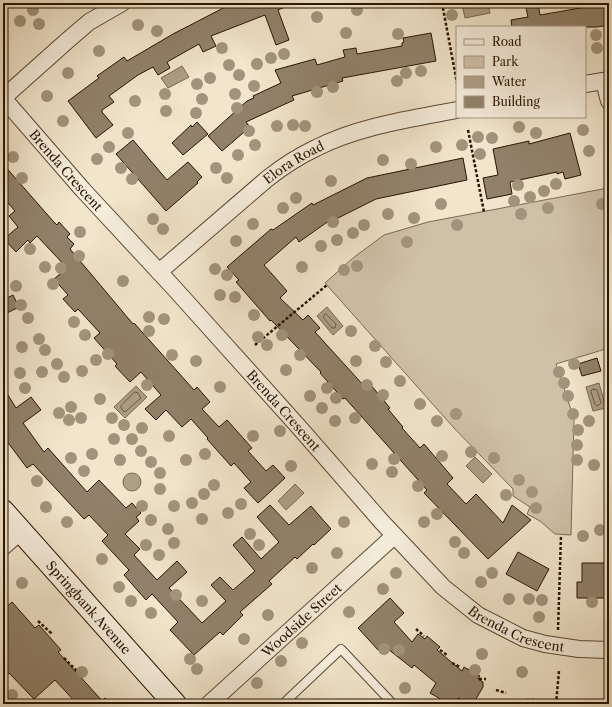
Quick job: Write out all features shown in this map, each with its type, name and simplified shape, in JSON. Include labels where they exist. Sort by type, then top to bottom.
[{"type":"main road","name":"Springbank Avenue","points":[[3,511],[175,704]]},
{"type":"street","points":[[3,98],[89,22],[122,3]]},
{"type":"street","points":[[586,84],[606,80],[609,101]]},
{"type":"street","name":"Brenda Crescent","points":[[3,98],[83,190],[298,426],[394,536],[443,587],[484,619],[523,638],[557,646],[579,649],[609,650]]},
{"type":"street","name":"Elora Road","points":[[159,272],[267,179],[284,166],[316,148],[354,133],[394,122],[456,110]]},
{"type":"street","points":[[3,547],[20,531]]},
{"type":"street","name":"Woodside Street","points":[[209,704],[394,536]]},
{"type":"lane","points":[[289,704],[286,700],[341,649],[393,704]]},
{"type":"path","points":[[442,3],[456,78]]},
{"type":"path","points":[[468,130],[484,212]]},
{"type":"path","points":[[255,345],[327,285]]},
{"type":"path","points":[[557,646],[561,535]]},
{"type":"path","points":[[38,620],[51,634],[50,635]]},
{"type":"path","points":[[416,629],[424,636]]},
{"type":"path","points":[[440,650],[447,655]]},
{"type":"path","points":[[64,658],[78,672]]},
{"type":"path","points":[[452,663],[460,667]]},
{"type":"path","points":[[556,704],[559,671]]},
{"type":"path","points":[[479,679],[486,679]]},
{"type":"path","points":[[496,690],[506,693]]},
{"type":"path","points":[[104,700],[105,699],[110,704]]},
{"type":"path","points":[[526,700],[534,700]]},
{"type":"green space","points":[[608,188],[609,348],[556,364],[574,419],[571,535],[555,534],[540,521],[527,514],[530,507],[513,496],[513,489],[454,428],[325,283],[353,258],[384,235],[428,222]]},
{"type":"water","points":[[488,3],[490,13],[465,18],[462,4]]},
{"type":"water","points":[[182,66],[189,77],[168,88],[161,78]]},
{"type":"water","points":[[327,307],[343,326],[333,335],[317,316]]},
{"type":"water","points":[[599,383],[606,408],[593,411],[586,387]]},
{"type":"water","points":[[136,386],[147,397],[125,418],[114,407]]},
{"type":"water","points":[[475,457],[492,474],[483,483],[466,466]]},
{"type":"water","points":[[132,473],[138,476],[141,482],[138,488],[132,491],[126,488],[123,482],[126,476]]},
{"type":"water","points":[[295,484],[304,493],[286,510],[278,501]]},
{"type":"building","points":[[233,3],[294,3],[278,10],[289,40],[276,45],[265,15],[211,36],[216,46],[203,52],[199,44],[167,62],[170,68],[158,75],[153,67],[138,75],[109,96],[114,102],[102,110],[102,112],[113,125],[96,138],[68,101],[99,78],[97,76],[124,57],[127,61],[173,34]]},
{"type":"building","points":[[525,3],[538,3],[540,15],[609,3],[609,25],[597,27],[512,26],[511,20],[528,17]]},
{"type":"building","points":[[431,33],[436,61],[342,78],[343,81],[292,96],[294,100],[246,122],[250,127],[222,151],[208,136],[247,101],[254,98],[253,96],[281,83],[275,70],[315,59],[317,65],[345,57],[343,50],[356,48],[357,54],[402,46],[402,43],[404,42],[403,38]]},
{"type":"building","points":[[197,122],[208,134],[183,155],[172,143],[191,125],[192,127]]},
{"type":"building","points":[[570,133],[581,175],[565,179],[563,172],[557,174],[557,172],[510,182],[512,194],[487,199],[483,178],[498,175],[493,149],[529,141],[529,144]]},
{"type":"building","points":[[133,140],[167,180],[188,162],[202,177],[197,182],[198,183],[166,211],[116,154]]},
{"type":"building","points":[[463,158],[467,180],[376,199],[334,220],[333,218],[299,242],[296,237],[264,265],[287,291],[280,298],[303,320],[308,315],[320,328],[315,332],[365,387],[370,384],[390,408],[388,409],[403,427],[402,428],[420,448],[424,444],[453,478],[447,484],[466,504],[476,494],[503,523],[512,505],[531,520],[488,559],[424,493],[427,490],[345,398],[343,399],[320,373],[321,372],[271,320],[270,321],[236,282],[239,280],[227,267],[271,229],[273,230],[312,203],[313,205],[367,178]]},
{"type":"building","points":[[3,164],[53,221],[57,225],[59,222],[70,234],[67,237],[74,244],[70,249],[133,324],[134,323],[194,390],[197,387],[210,402],[202,409],[219,427],[227,420],[252,448],[248,451],[266,471],[273,465],[285,478],[258,503],[244,488],[251,482],[234,463],[231,466],[191,419],[182,427],[166,410],[156,420],[145,409],[161,395],[141,372],[130,382],[115,366],[117,364],[94,338],[100,333],[78,309],[75,312],[63,299],[68,295],[54,279],[67,268],[37,236],[30,243],[28,240],[16,252],[4,239],[18,227],[9,216],[15,211],[3,197]]},
{"type":"building","points":[[13,295],[19,307],[3,315],[3,300]]},
{"type":"building","points":[[597,358],[601,371],[582,376],[578,364]]},
{"type":"building","points":[[3,387],[16,408],[31,397],[41,410],[23,423],[44,452],[48,448],[87,492],[99,480],[126,508],[132,503],[141,513],[136,517],[139,521],[125,534],[140,549],[134,555],[157,580],[177,561],[187,572],[169,588],[202,623],[226,601],[211,585],[220,577],[233,590],[255,571],[233,545],[242,537],[261,559],[279,542],[257,517],[270,505],[289,525],[311,506],[331,529],[297,559],[295,557],[269,581],[272,584],[240,612],[243,615],[223,635],[220,632],[194,655],[170,630],[178,622],[152,594],[146,600],[124,575],[129,570],[102,541],[108,535],[89,515],[84,519],[33,464],[27,468],[3,436]]},
{"type":"building","points":[[518,552],[549,569],[537,591],[506,574]]},
{"type":"building","points":[[582,563],[609,563],[609,598],[577,598],[577,582],[582,582]]},
{"type":"building","points":[[390,598],[404,613],[394,622],[412,642],[418,634],[425,639],[427,636],[440,647],[437,650],[462,671],[464,667],[480,676],[478,679],[483,682],[483,687],[473,704],[469,704],[458,698],[455,704],[449,704],[430,693],[436,683],[414,665],[412,668],[384,646],[379,651],[358,628]]},
{"type":"building","points":[[12,602],[35,628],[39,625],[61,650],[58,652],[105,704],[77,704],[55,680],[34,699],[9,673],[3,678],[3,610]]}]
